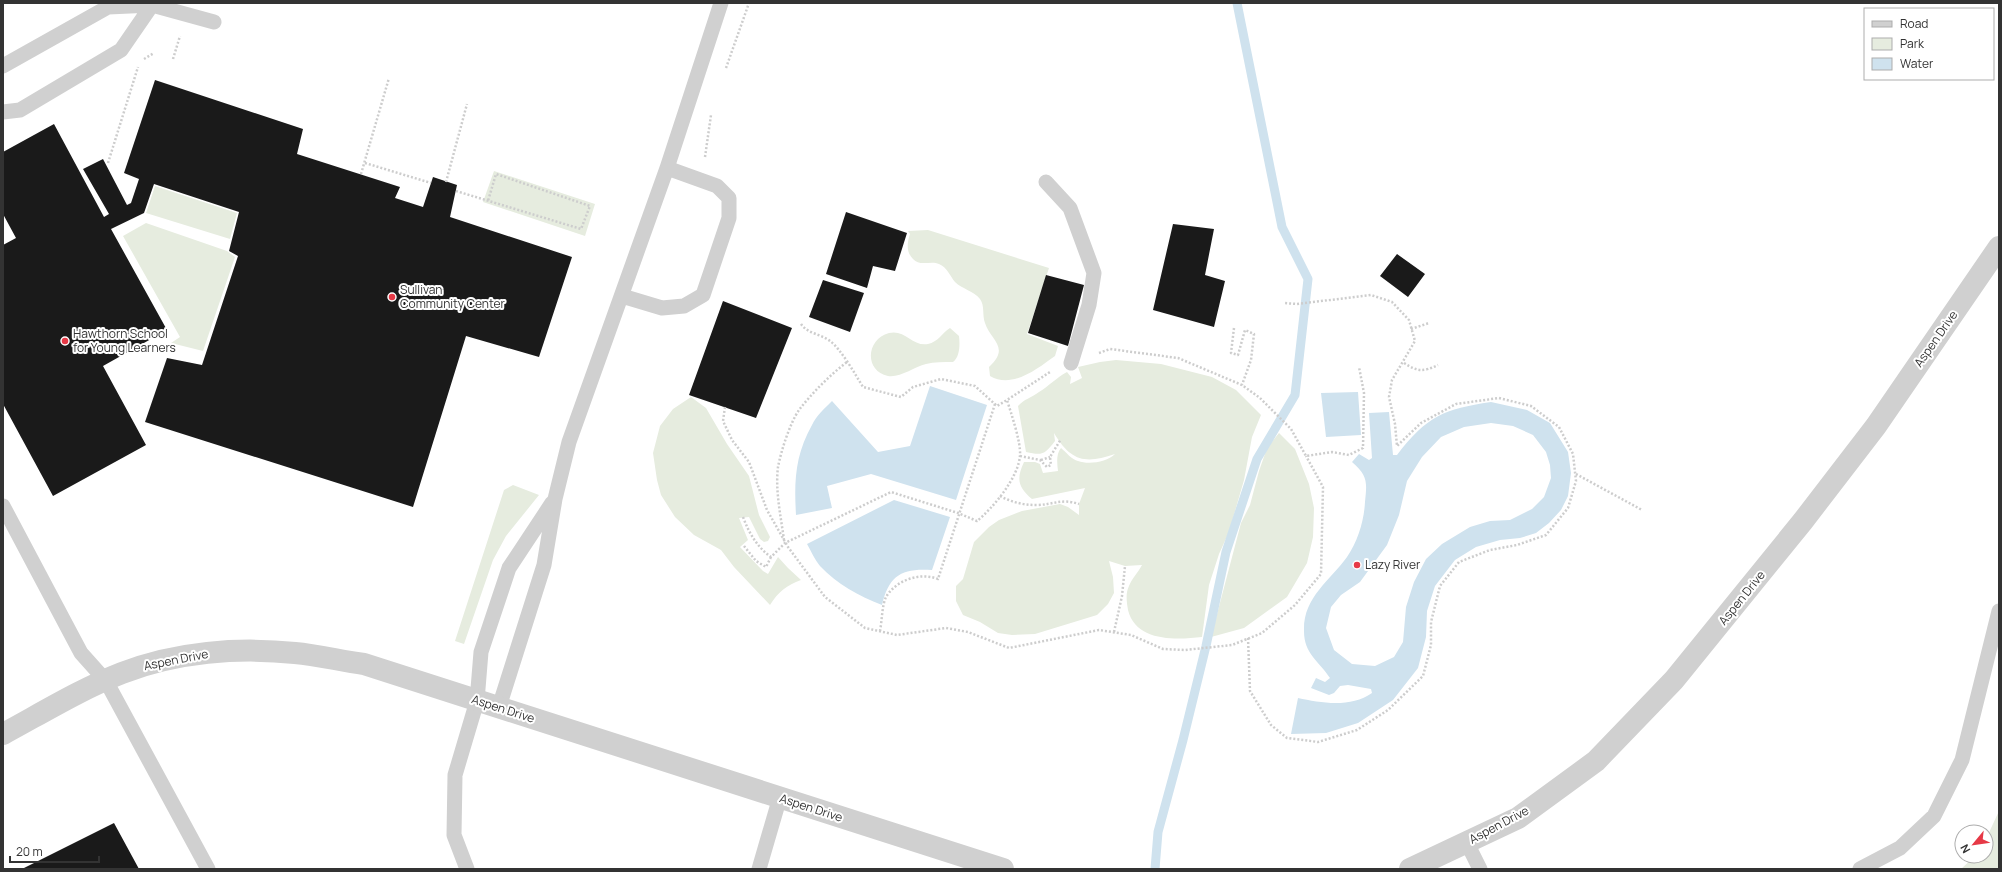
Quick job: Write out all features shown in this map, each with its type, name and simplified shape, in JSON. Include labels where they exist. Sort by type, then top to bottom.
[{"type":"street","name":"Aspen Drive","points":[[1410,869],[1518,818],[1596,761],[1674,680],[1803,522],[1871,433],[1999,247]]},
{"type":"street","name":"Aspen Drive","points":[[3,734],[121,673],[159,662],[202,654],[258,650],[296,653],[364,664],[1003,869]]},
{"type":"lane","points":[[499,708],[544,565],[555,499],[570,442],[667,168],[721,3]]},
{"type":"lane","points":[[3,66],[108,6],[152,5],[214,22]]},
{"type":"lane","points":[[3,112],[20,110],[121,50],[152,5]]},
{"type":"lane","points":[[622,296],[662,308],[684,306],[702,295],[729,218],[729,198],[717,186],[667,168]]},
{"type":"lane","points":[[1046,182],[1070,208],[1094,273],[1089,305],[1071,363]]},
{"type":"lane","points":[[468,869],[454,835],[455,775],[477,701],[481,652],[509,568],[555,499]]},
{"type":"lane","points":[[3,506],[81,653],[106,681],[208,869]]},
{"type":"lane","points":[[1860,869],[1900,848],[1934,816],[1962,760],[1999,611]]},
{"type":"lane","points":[[759,869],[780,798]]},
{"type":"lane","points":[[1467,843],[1480,869]]},
{"type":"path","points":[[724,75],[749,3]]},
{"type":"path","points":[[108,163],[140,62],[154,54]]},
{"type":"path","points":[[360,174],[365,163],[374,124],[389,78]]},
{"type":"path","points":[[446,182],[467,104]]},
{"type":"path","points":[[710,162],[704,158],[711,111]]},
{"type":"path","points":[[365,163],[431,183]]},
{"type":"path","points":[[456,191],[488,201],[581,229],[590,206],[496,174],[488,201]]},
{"type":"path","points":[[1248,638],[1250,691],[1271,725],[1287,738],[1318,742],[1357,730],[1388,710],[1423,676],[1431,645],[1431,622],[1440,586],[1459,562],[1490,550],[1517,545],[1546,535],[1568,508],[1576,481],[1573,454],[1559,427],[1531,406],[1499,398],[1456,404],[1421,423],[1397,446],[1395,424],[1388,397],[1392,380],[1404,363],[1415,341],[1409,320],[1392,302],[1371,295],[1297,304],[1284,304]]},
{"type":"path","points":[[1411,329],[1429,322]]},
{"type":"path","points":[[725,407],[723,420],[732,440],[749,462],[767,510],[785,543],[825,598],[865,628],[897,635],[946,628],[968,632],[1009,648],[1099,630],[1131,635],[1163,649],[1185,650],[1232,645],[1262,633],[1295,605],[1321,574],[1323,487],[1291,429],[1242,385],[1178,358],[1110,349],[1056,368],[997,406],[975,386],[941,379],[913,387],[901,397],[863,386],[847,362],[830,341],[804,329],[801,324]]},
{"type":"path","points":[[1234,328],[1231,354],[1238,355],[1245,330],[1254,334],[1251,360],[1242,385]]},
{"type":"path","points":[[785,543],[780,509],[778,468],[786,440],[799,410],[829,376],[847,362]]},
{"type":"path","points":[[1404,363],[1415,370],[1427,370],[1438,365]]},
{"type":"path","points":[[1306,456],[1332,452],[1349,455],[1363,448],[1364,393],[1359,367]]},
{"type":"path","points":[[744,546],[756,561],[766,567],[771,557],[785,543],[891,492],[958,513],[977,521],[990,511],[1013,478],[1020,456],[1007,400]]},
{"type":"path","points":[[880,631],[886,598],[895,586],[913,577],[930,575],[938,578],[958,513],[995,404]]},
{"type":"path","points":[[1040,460],[1047,467],[1051,465],[1050,457],[1061,439]]},
{"type":"path","points":[[1020,456],[1040,460],[1050,457]]},
{"type":"path","points":[[1576,474],[1642,510]]},
{"type":"path","points":[[1000,496],[1010,502],[1023,504],[1037,505],[1068,500],[1079,504]]},
{"type":"path","points":[[743,517],[755,541],[762,551],[771,557]]},
{"type":"path","points":[[1114,632],[1122,596],[1125,566]]},
{"type":"green space","points":[[494,171],[595,204],[585,236],[483,202]]},
{"type":"green space","points":[[155,186],[237,213],[230,239],[146,213]]},
{"type":"green space","points":[[146,223],[227,251],[235,257],[203,351],[171,343],[180,337],[123,236]]},
{"type":"green space","points":[[928,230],[1049,268],[1027,334],[1058,346],[1055,356],[1024,376],[1015,379],[998,379],[990,376],[989,367],[995,360],[999,349],[985,323],[980,299],[975,294],[955,282],[942,265],[936,263],[919,263],[913,259],[909,253],[908,244],[910,234],[908,231]]},
{"type":"green space","points":[[950,328],[959,336],[958,354],[953,362],[936,362],[921,365],[902,374],[888,376],[880,373],[872,362],[872,348],[881,336],[895,332],[900,333],[918,343],[928,344],[935,341]]},
{"type":"green space","points":[[1116,360],[1161,364],[1212,377],[1236,390],[1261,415],[1252,437],[1244,480],[1229,532],[1219,554],[1209,585],[1202,637],[1181,639],[1158,637],[1139,628],[1132,620],[1128,610],[1127,595],[1130,583],[1142,565],[1125,566],[1109,561],[1113,577],[1114,593],[1108,604],[1097,615],[1035,634],[1012,635],[998,633],[980,622],[963,615],[956,601],[956,586],[963,579],[974,542],[989,527],[999,520],[1022,511],[1060,504],[1068,507],[1079,515],[1079,504],[1085,488],[1032,499],[1021,487],[1019,478],[1024,462],[1035,462],[1040,464],[1043,473],[1058,471],[1057,462],[1059,450],[1061,448],[1074,459],[1087,463],[1103,461],[1115,454],[1096,459],[1080,458],[1067,450],[1060,443],[1054,433],[1055,441],[1049,449],[1040,454],[1026,452],[1018,406],[1067,372],[1071,377],[1070,384],[1082,378],[1078,367]]},
{"type":"green space","points":[[691,397],[706,408],[727,444],[749,476],[759,515],[770,537],[768,541],[764,542],[760,539],[749,517],[739,518],[748,540],[740,547],[763,571],[768,574],[778,557],[801,580],[791,584],[783,590],[776,596],[770,605],[734,567],[721,550],[694,535],[675,517],[661,495],[653,453],[660,426],[673,409]]},
{"type":"green space","points":[[1279,433],[1295,449],[1309,484],[1314,508],[1313,537],[1307,563],[1287,597],[1244,628],[1211,637],[1241,523],[1250,505],[1267,448]]},
{"type":"green space","points":[[513,485],[539,495],[506,536],[493,560],[464,644],[455,641],[504,490]]},
{"type":"green space","points":[[1999,811],[1999,869],[1961,869],[1966,864],[1994,864],[1993,824]]},
{"type":"water","points":[[930,386],[987,405],[956,500],[871,474],[827,486],[832,508],[796,515],[795,491],[797,469],[802,447],[814,422],[832,401],[878,452],[910,446]]},
{"type":"water","points":[[1358,392],[1361,435],[1326,437],[1321,393]]},
{"type":"water","name":"Lazy River","points":[[1491,402],[1527,410],[1550,423],[1568,452],[1571,473],[1568,496],[1561,510],[1549,523],[1536,533],[1520,538],[1500,540],[1476,547],[1455,560],[1435,586],[1427,611],[1426,637],[1418,668],[1393,700],[1358,723],[1326,733],[1291,734],[1298,698],[1326,703],[1336,703],[1355,701],[1372,693],[1371,689],[1348,685],[1340,686],[1334,693],[1329,695],[1311,688],[1316,678],[1325,682],[1330,678],[1309,651],[1304,631],[1308,608],[1313,599],[1347,557],[1360,531],[1366,484],[1361,471],[1352,462],[1359,454],[1369,460],[1372,458],[1369,413],[1389,412],[1393,455],[1397,455],[1418,431],[1438,416]],"holes":[[[1491,423],[1513,426],[1533,435],[1546,452],[1550,465],[1551,478],[1544,497],[1532,509],[1510,520],[1490,521],[1470,527],[1442,544],[1426,559],[1414,582],[1406,607],[1403,642],[1394,657],[1375,666],[1352,664],[1334,650],[1326,628],[1331,607],[1341,595],[1360,582],[1387,545],[1399,515],[1407,481],[1422,457],[1441,437],[1464,427]]]},
{"type":"water","points":[[894,500],[950,517],[932,570],[913,570],[898,576],[893,580],[889,587],[882,605],[865,598],[841,584],[820,566],[807,544]]},
{"type":"building","name":"Sullivan Community Center","points":[[155,80],[303,129],[297,154],[400,187],[395,198],[423,207],[433,177],[457,185],[450,217],[572,257],[539,357],[466,336],[413,507],[145,422],[167,358],[202,365],[238,256],[229,251],[239,212],[154,184],[144,213],[111,229],[167,330],[103,366],[146,445],[53,496],[3,404],[3,245],[16,238],[3,214],[3,152],[54,124],[104,217],[109,214],[83,169],[103,159],[127,205],[131,203],[139,179],[124,173]]},
{"type":"building","points":[[846,212],[907,233],[895,271],[873,266],[867,288],[826,274]]},
{"type":"building","points":[[1173,224],[1214,229],[1205,275],[1225,281],[1214,327],[1153,310]]},
{"type":"building","points":[[1397,254],[1425,274],[1408,297],[1380,276]]},
{"type":"building","points":[[1046,275],[1084,285],[1068,346],[1028,333]]},
{"type":"building","points":[[823,280],[864,293],[850,332],[809,317]]},
{"type":"building","points":[[723,301],[792,328],[756,418],[689,395]]},
{"type":"building","points":[[114,823],[139,869],[22,869]]},
{"type":"waterway","points":[[1155,869],[1158,832],[1183,740],[1206,646],[1226,552],[1257,459],[1295,395],[1308,279],[1282,227],[1237,3]]},
{"type":"place","name":"Sullivan Community Center","points":[[392,297]]},
{"type":"place","name":"Hawthorn School for Young Learners","points":[[65,341]]},
{"type":"place","name":"Lazy River","points":[[1357,565]]}]
